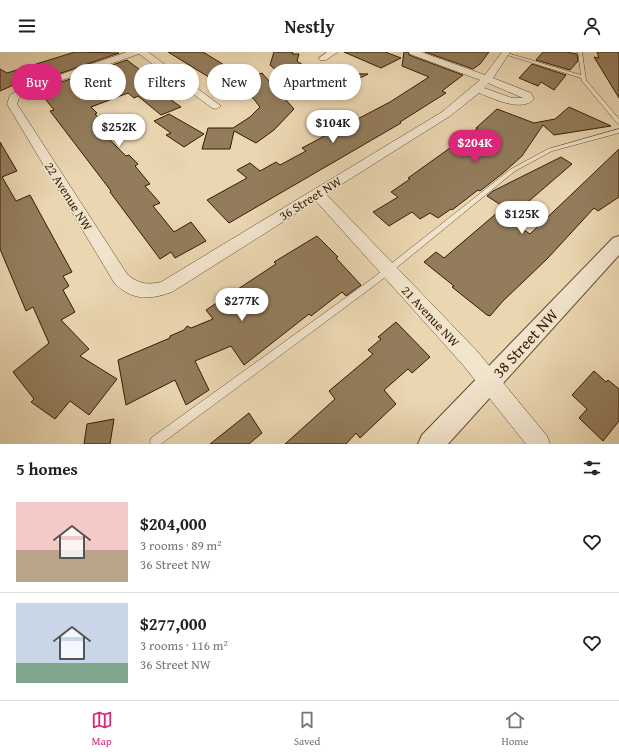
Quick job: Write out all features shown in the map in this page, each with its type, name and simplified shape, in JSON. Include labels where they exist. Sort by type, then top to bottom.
[{"type":"street","name":"22 Avenue NW","points":[[136,52],[34,87],[22,92],[12,100],[13,107],[117,272],[126,284],[136,290]]},
{"type":"street","points":[[142,52],[216,106]]},
{"type":"street","points":[[323,58],[334,52]]},
{"type":"street","points":[[413,52],[482,85]]},
{"type":"street","name":"36 Street NW","points":[[136,290],[147,292],[166,286],[435,121],[456,107],[482,85],[505,53]]},
{"type":"street","name":"21 Avenue NW","points":[[317,193],[470,358],[540,444]]},
{"type":"street","name":"38 Street NW","points":[[431,444],[619,243]]},
{"type":"lane","points":[[580,52],[584,80],[619,122]]},
{"type":"lane","points":[[505,53],[584,77]]},
{"type":"lane","points":[[155,442],[389,270],[514,170],[550,150],[619,131]]},
{"type":"building","points":[[75,52],[119,53],[87,64],[70,64],[70,70],[62,73],[62,64],[36,64]]},
{"type":"building","points":[[168,52],[203,52],[223,64],[207,64],[207,76],[199,71],[199,64],[188,64]]},
{"type":"building","points":[[274,52],[293,52],[292,54],[299,54],[297,61],[301,64],[270,64]]},
{"type":"building","points":[[344,52],[385,52],[401,58],[381,68]]},
{"type":"building","points":[[404,52],[408,52],[409,55],[463,75],[442,91],[446,93],[400,122],[401,123],[229,223],[207,200],[247,178],[237,170],[250,163],[260,171],[276,162],[280,165],[306,151],[302,148],[332,132],[327,128],[343,121],[348,124],[390,102],[429,77],[402,66]]},
{"type":"building","points":[[425,52],[489,52],[480,64],[473,69]]},
{"type":"building","points":[[543,52],[566,52],[577,54],[578,61],[570,70],[536,60]]},
{"type":"building","points":[[597,52],[619,52],[619,98],[594,57],[599,58]]},
{"type":"building","points":[[127,60],[134,65],[134,98],[128,93],[126,94],[126,64],[115,64]]},
{"type":"building","points":[[532,64],[566,75],[554,90],[541,82],[538,86],[519,78]]},
{"type":"building","points":[[0,69],[7,73],[12,71],[12,86],[0,91]]},
{"type":"building","points":[[262,73],[269,81],[269,100],[286,100],[294,109],[274,130],[256,143],[234,131],[230,149],[202,149],[208,128],[233,128],[250,117],[260,107],[254,100],[261,100]]},
{"type":"building","points":[[361,74],[368,74],[361,78]]},
{"type":"building","points":[[70,79],[70,100],[110,100],[91,107],[97,113],[95,114],[105,124],[101,126],[105,130],[102,132],[126,156],[129,155],[138,164],[135,166],[150,184],[145,186],[160,203],[153,206],[174,232],[191,222],[206,241],[175,258],[171,252],[160,259],[110,192],[111,191],[50,111],[54,110],[46,100],[62,100],[62,82]]},
{"type":"building","points":[[143,100],[171,100],[181,107],[161,115]]},
{"type":"building","points":[[569,107],[611,126],[554,135],[543,125],[522,156],[503,173],[480,191],[478,190],[452,210],[451,209],[438,218],[430,213],[420,219],[412,212],[389,226],[373,212],[398,197],[391,192],[410,179],[408,178],[478,128],[476,128],[497,109],[534,123],[555,119]]},
{"type":"building","points":[[169,114],[204,134],[184,147],[166,135],[171,133],[154,121]]},
{"type":"building","points":[[0,142],[17,171],[2,177],[16,201],[30,195],[72,272],[63,276],[69,286],[63,290],[75,312],[61,320],[89,349],[80,356],[117,379],[89,415],[70,401],[55,419],[31,402],[34,399],[13,372],[49,343],[33,307],[26,311],[0,249]]},
{"type":"building","points":[[619,149],[619,197],[598,211],[594,208],[547,259],[503,301],[490,316],[452,287],[454,286],[424,262],[436,252],[444,258],[504,207],[487,196],[493,191],[561,157],[572,164],[508,219],[530,234]]},
{"type":"building","points":[[317,236],[338,257],[336,258],[361,285],[346,296],[342,292],[311,316],[309,314],[244,365],[231,346],[195,361],[209,390],[186,405],[175,380],[126,405],[118,360],[170,338],[170,336],[184,330],[187,326],[191,328],[213,319],[206,310],[276,264],[274,262]]},
{"type":"building","points":[[396,322],[430,357],[412,373],[408,369],[384,390],[396,404],[360,438],[356,433],[346,444],[285,444],[335,399],[329,391],[373,354],[368,350],[381,339],[378,337]]},
{"type":"building","points":[[594,371],[606,382],[608,380],[619,389],[619,421],[603,441],[579,418],[587,409],[572,395]]},
{"type":"building","points":[[249,413],[262,433],[249,444],[210,444]]},
{"type":"building","points":[[114,419],[110,444],[84,444],[87,424]]}]
